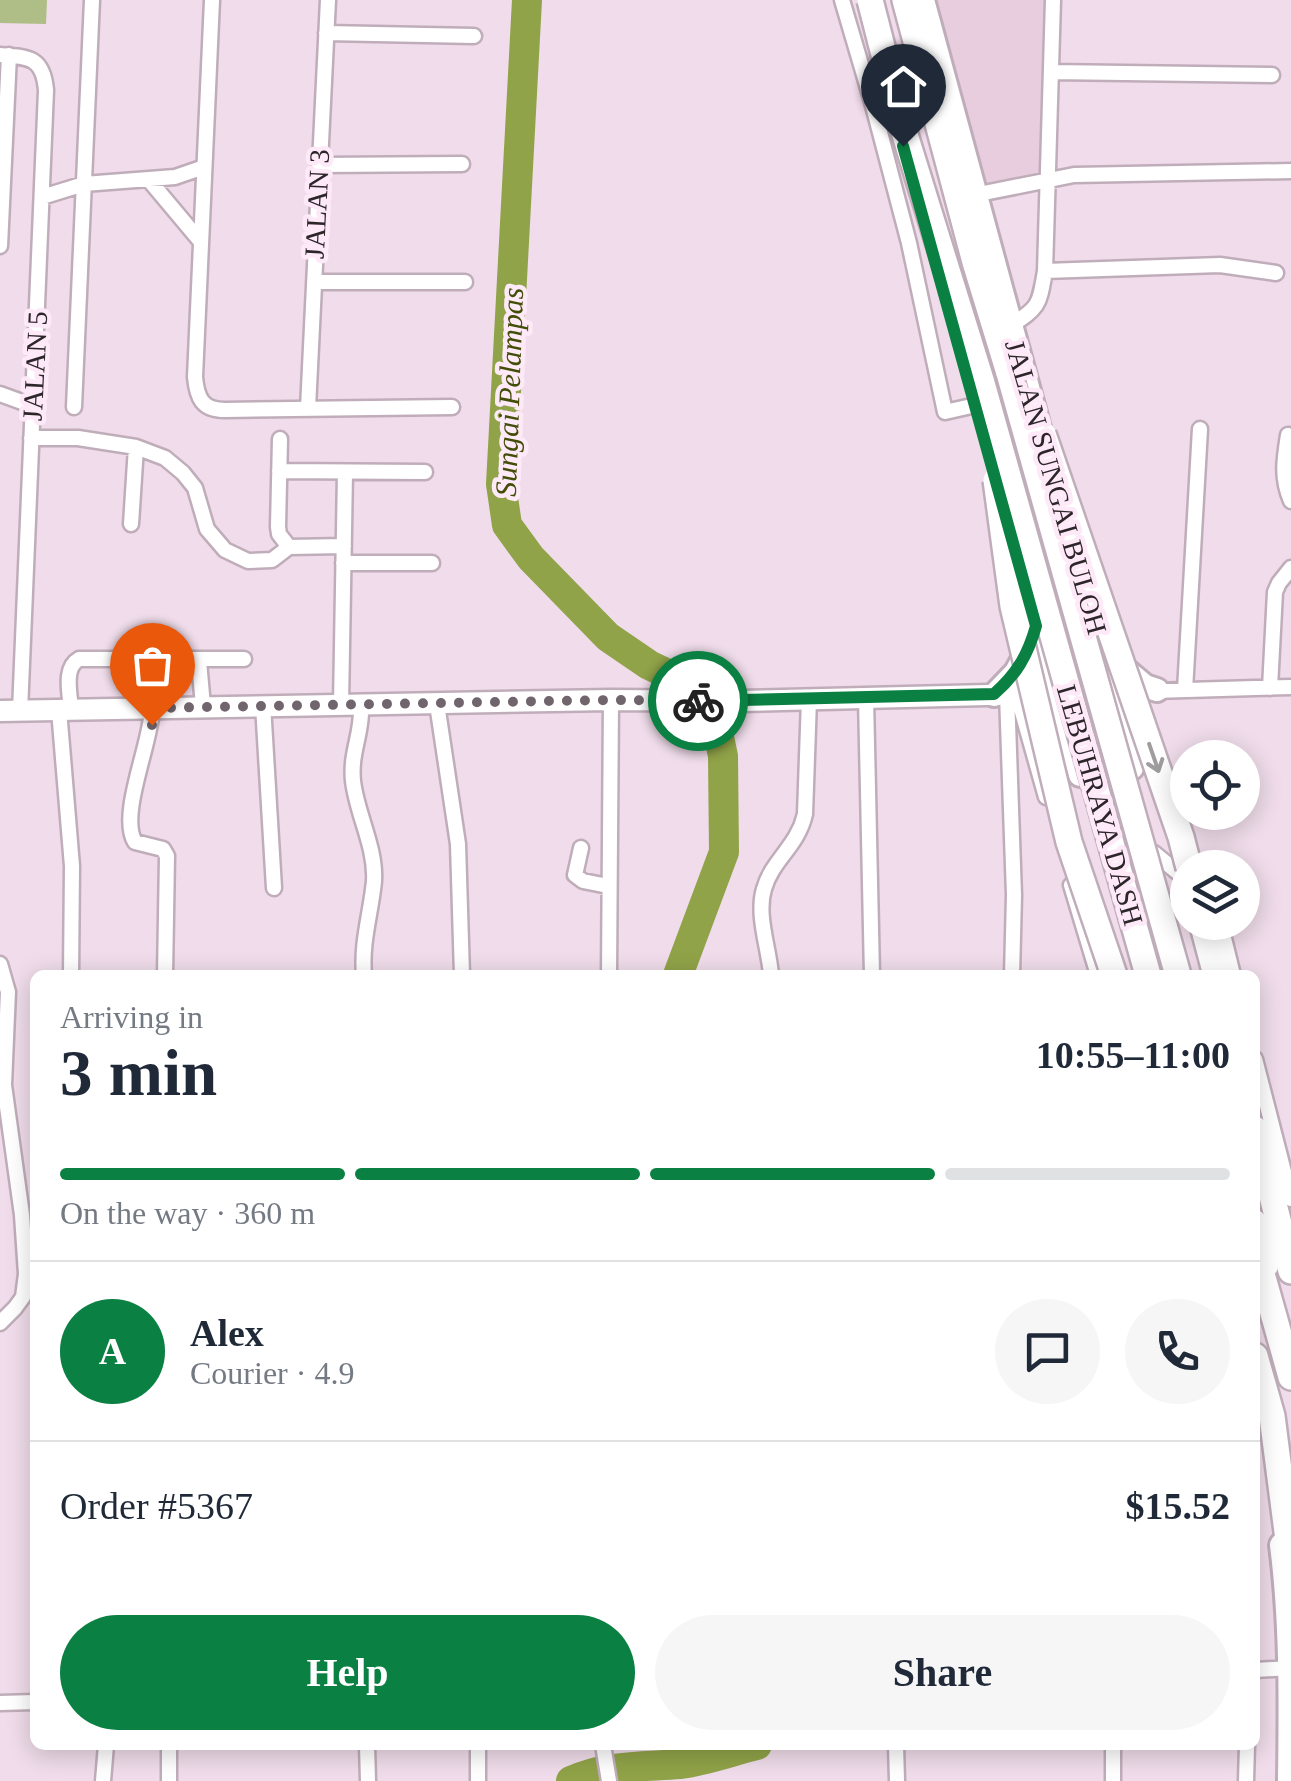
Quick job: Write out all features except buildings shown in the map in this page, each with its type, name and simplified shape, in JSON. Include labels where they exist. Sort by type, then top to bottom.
[{"type":"highway","name":"JALAN SUNGAI BULOH","points":[[860,0],[979,394],[1054,693],[1136,970]]},
{"type":"highway","name":"LEBUHRAYA DASH","points":[[870,0],[902,126],[1147,970]]},
{"type":"highway","name":"LEBUHRAYA DASH","points":[[905,0],[975,262],[1010,373],[1177,970]]},
{"type":"highway","name":"JALAN SUNGAI BULOH","points":[[923,0],[1187,970]]},
{"type":"highway","points":[[1010,373],[1040,426],[1183,850]]},
{"type":"highway","points":[[979,394],[1013,606],[1069,842],[1112,970]]},
{"type":"highway","points":[[1006,694],[1032,643],[1036,626]]},
{"type":"highway","points":[[1099,639],[1133,676],[1157,690]]},
{"type":"highway","points":[[1207,940],[1215,970]]},
{"type":"highway","points":[[1260,1150],[1291,1271]]},
{"type":"highway","points":[[1260,1241],[1291,1358]]},
{"type":"highway","points":[[1260,1267],[1291,1377]]},
{"type":"highway","points":[[1260,1374],[1272,1416],[1291,1562]]},
{"type":"highway","points":[[1260,1409],[1288,1582],[1289,1781]]},
{"type":"main road","points":[[10,711],[611,700],[740,702],[1113,692]]},
{"type":"street","points":[[74,407],[92,0]]},
{"type":"street","points":[[212,0],[195,378],[201,403],[212,410],[452,407]]},
{"type":"street","name":"JALAN 3","points":[[308,408],[328,0]]},
{"type":"street","points":[[842,0],[909,243],[945,412],[979,394]]},
{"type":"street","points":[[1010,326],[1040,303],[1045,271],[1054,0]]},
{"type":"street","points":[[326,33],[474,36]]},
{"type":"street","points":[[0,246],[4,55]]},
{"type":"street","name":"JALAN 5","points":[[4,55],[29,58],[37,63],[45,78],[32,438],[10,711]]},
{"type":"street","points":[[1052,72],[1272,75]]},
{"type":"street","points":[[319,165],[462,164]]},
{"type":"street","points":[[42,197],[84,184],[175,177],[204,167]]},
{"type":"street","points":[[974,195],[1074,175],[1291,171]]},
{"type":"street","points":[[149,180],[201,242]]},
{"type":"street","points":[[1045,271],[1220,265],[1276,273]]},
{"type":"street","points":[[314,282],[465,282]]},
{"type":"street","points":[[0,394],[33,406]]},
{"type":"street","points":[[1186,690],[1200,429]]},
{"type":"street","points":[[1288,435],[1283,467],[1291,501]]},
{"type":"street","points":[[32,438],[78,438],[136,447],[165,458],[195,488],[207,529],[225,550],[248,561],[272,560],[289,547],[344,546]]},
{"type":"street","points":[[280,439],[278,527],[289,547]]},
{"type":"street","points":[[132,524],[136,447]]},
{"type":"street","points":[[279,472],[425,472]]},
{"type":"street","points":[[345,472],[343,562],[351,704],[362,722],[354,746],[353,783],[373,862],[374,881],[364,938],[364,970]]},
{"type":"street","points":[[343,562],[432,564]]},
{"type":"street","points":[[1270,688],[1276,592],[1278,583],[1291,568]]},
{"type":"street","points":[[71,970],[72,866],[65,710],[69,669],[79,659],[244,659]]},
{"type":"street","points":[[200,661],[202,706]]},
{"type":"street","points":[[1113,692],[1291,687]]},
{"type":"street","points":[[1006,694],[1014,895],[1012,970]]},
{"type":"street","points":[[1006,694],[1096,970]]},
{"type":"street","points":[[866,698],[872,970]]},
{"type":"street","points":[[609,970],[611,700]]},
{"type":"street","points":[[770,970],[762,900],[772,872],[801,832],[809,700]]},
{"type":"street","points":[[437,704],[458,844],[462,970]]},
{"type":"street","points":[[263,705],[274,888]]},
{"type":"street","points":[[152,708],[152,725],[133,795],[130,835],[135,842],[166,852],[164,970]]},
{"type":"street","points":[[580,848],[575,875],[583,881],[608,886]]},
{"type":"street","points":[[1154,853],[1170,866]]},
{"type":"street","points":[[1224,940],[1232,970]]},
{"type":"street","points":[[0,964],[8,992],[4,1085],[26,1274],[23,1296],[0,1323]]},
{"type":"street","points":[[1260,1078],[1291,1198]]},
{"type":"street","points":[[1260,1670],[1291,1668]]},
{"type":"street","points":[[0,1703],[30,1702]]},
{"type":"street","points":[[103,1781],[106,1750]]},
{"type":"street","points":[[169,1750],[169,1781]]},
{"type":"street","points":[[367,1750],[368,1781]]},
{"type":"street","points":[[478,1750],[478,1781]]},
{"type":"street","points":[[603,1750],[608,1781]]},
{"type":"street","points":[[896,1750],[896,1781]]},
{"type":"street","points":[[1113,1781],[1114,1750]]},
{"type":"street","points":[[1246,1781],[1247,1750]]},
{"type":"shaded area","points":[[936,0],[1050,0],[1043,176],[986,187]]},
{"type":"green space","points":[[0,0],[47,0],[46,24],[0,23]]},
{"type":"waterway","name":"Sungai Pelampas","points":[[527,0],[501,484],[507,525],[531,558],[608,637],[649,665],[710,694],[723,756],[724,852],[680,970]]},
{"type":"waterway","name":"Sungai Pelampas","points":[[571,1781],[611,1769],[689,1763],[738,1750]]},
{"type":"way so far","points":[[152,725],[152,708],[698,701]]},
{"type":"route","points":[[698,701],[994,694],[1016,672],[1032,643],[1036,626],[903,146]]}]
